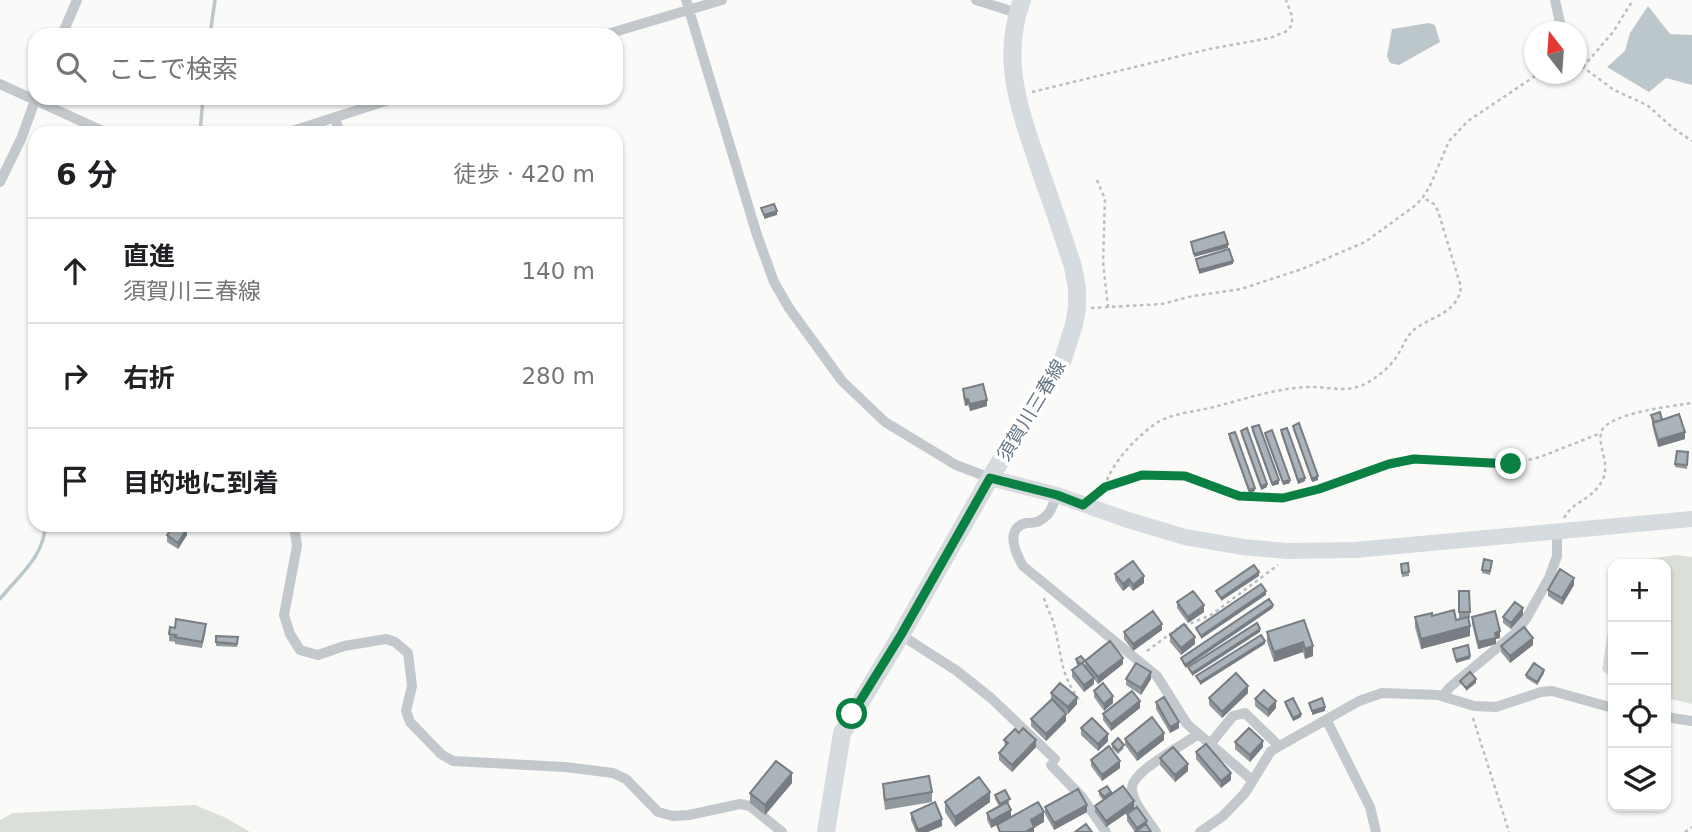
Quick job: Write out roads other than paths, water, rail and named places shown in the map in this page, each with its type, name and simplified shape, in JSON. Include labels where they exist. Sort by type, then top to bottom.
[{"type":"main road","name":"須賀川三春線","points":[[826,832],[842,733],[990,478],[1062,362],[1072,332],[1077,308],[1073,267],[1016,97],[1011,63],[1020,7]]},
{"type":"street","points":[[65,28],[77,0]]},
{"type":"street","points":[[623,28],[688,5],[722,0]]},
{"type":"street","points":[[976,0],[1020,7]]},
{"type":"street","points":[[1555,0],[1560,21]]},
{"type":"street","points":[[688,5],[757,235],[775,282],[789,308],[842,381],[885,422],[956,465],[990,478],[1057,495],[1185,537],[1286,551],[1355,550],[1692,519]]},
{"type":"street","points":[[0,85],[28,96]]},
{"type":"street","points":[[0,182],[33,105]]},
{"type":"street","points":[[48,105],[92,126]]},
{"type":"street","points":[[309,126],[374,105]]},
{"type":"street","points":[[335,118],[338,126]]},
{"type":"street","points":[[1057,495],[1051,511],[1043,519],[1024,523],[1017,528],[1013,544],[1023,566],[1157,676],[1187,724],[1252,780]]},
{"type":"street","points":[[1443,696],[1450,687],[1514,634],[1526,619],[1549,578],[1557,556],[1557,531]]},
{"type":"street","points":[[294,532],[296,557],[284,615],[300,650],[318,655],[344,646],[386,639],[395,642],[408,653],[411,686],[406,711],[410,722],[441,754],[453,761],[499,762],[613,774],[626,779],[658,811],[673,816],[740,804],[750,806],[782,832]]},
{"type":"street","points":[[901,635],[957,671],[991,698],[1053,762],[1082,797],[1105,832]]},
{"type":"street","points":[[1200,832],[1223,816],[1272,751],[1359,701],[1382,693],[1443,696],[1469,704],[1496,706],[1552,691],[1608,707]]},
{"type":"street","points":[[1210,743],[1233,716],[1245,713],[1279,746]]},
{"type":"street","points":[[1671,718],[1692,721]]},
{"type":"street","points":[[1327,721],[1370,807],[1376,832]]},
{"type":"street","points":[[1156,832],[1131,785],[1135,777],[1148,767],[1198,734]]},
{"type":"waterway","points":[[211,28],[215,0]]},
{"type":"waterway","points":[[201,126],[202,105]]},
{"type":"waterway","points":[[0,599],[36,556],[44,532]]}]
